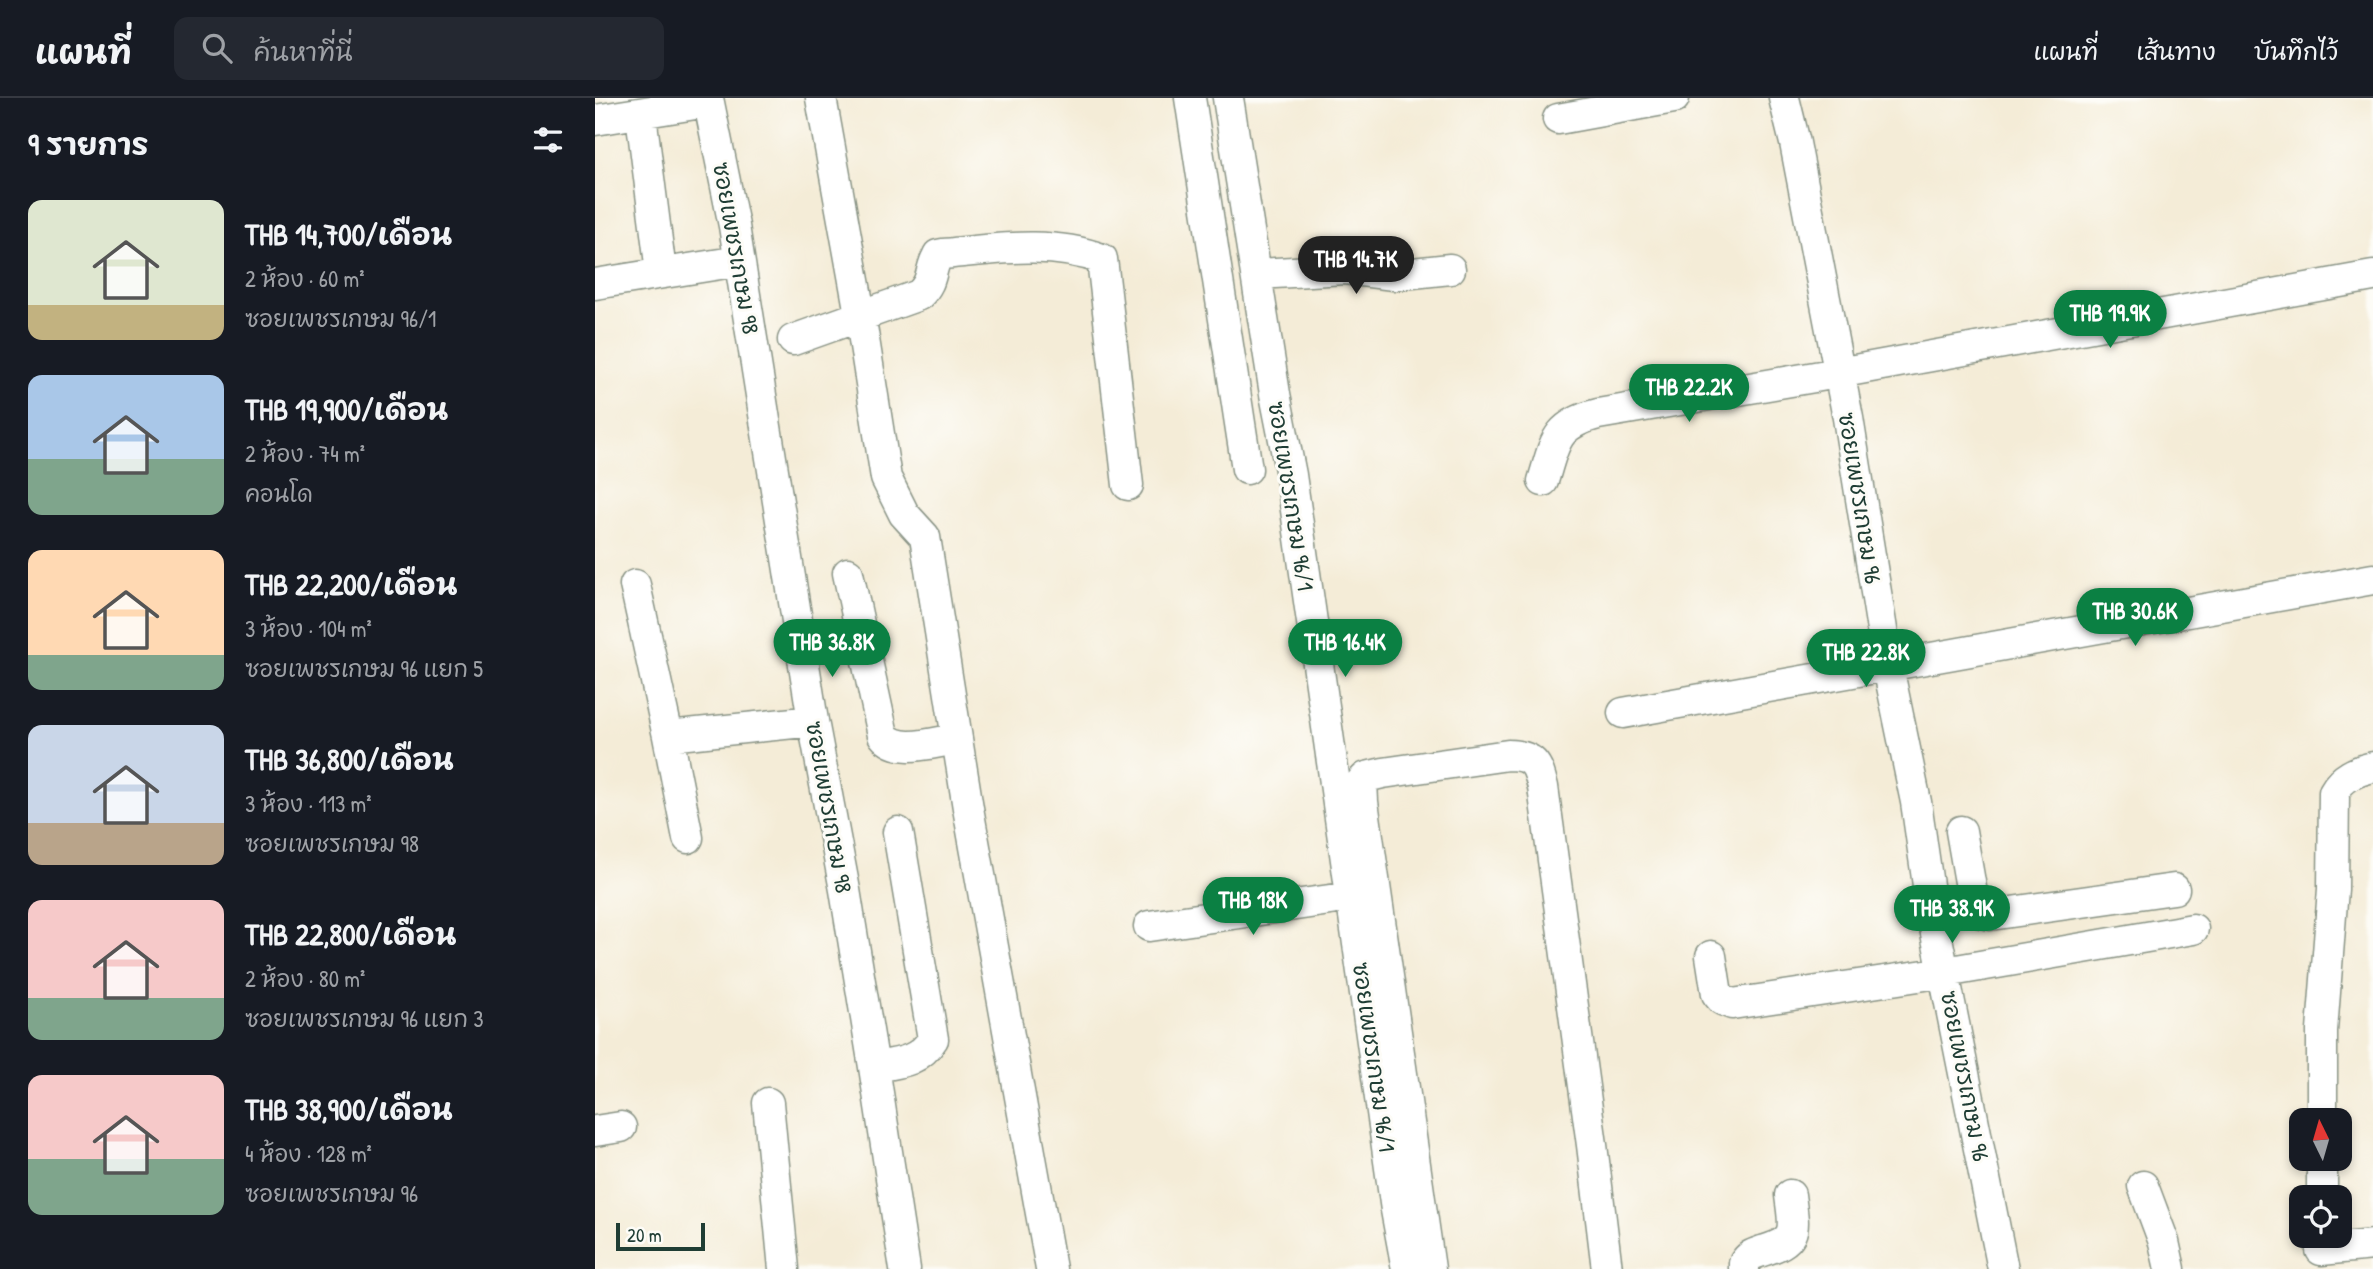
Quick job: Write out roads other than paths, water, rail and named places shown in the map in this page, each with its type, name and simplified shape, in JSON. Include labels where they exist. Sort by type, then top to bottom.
[{"type":"street","points":[[821,98],[886,478],[904,514],[925,537],[957,739],[1051,1269]]},
{"type":"street","points":[[1190,98],[1247,469]]},
{"type":"street","name":"ซอยเพชรเกษม 96/1","points":[[1228,98],[1275,394],[1291,475],[1396,1210],[1407,1269]]},
{"type":"street","points":[[1558,119],[1675,98]]},
{"type":"street","name":"ซอยเพชรเกษม 96","points":[[1784,98],[1848,418],[1888,667],[1916,802],[1932,913],[2003,1269]]},
{"type":"street","points":[[595,120],[641,115],[708,100]]},
{"type":"street","name":"ซอยเพชรเกษม 98","points":[[708,100],[739,261],[813,721],[845,890],[905,1269]]},
{"type":"street","points":[[641,115],[661,272]]},
{"type":"street","points":[[793,340],[919,295],[928,287],[938,255],[1053,247],[1079,250],[1101,259],[1128,485]]},
{"type":"street","points":[[595,284],[739,261]]},
{"type":"street","points":[[1257,274],[1345,269],[1394,275],[1450,269]]},
{"type":"street","points":[[1543,481],[1557,437],[1563,429],[1584,417],[2373,276]]},
{"type":"street","points":[[848,573],[883,735],[894,745],[902,746],[957,739]]},
{"type":"street","points":[[1623,713],[2373,579]]},
{"type":"street","points":[[635,586],[669,736],[688,838]]},
{"type":"street","points":[[669,736],[813,721]]},
{"type":"street","points":[[1430,1269],[1362,781],[1366,776],[1508,755],[1528,757],[1538,767],[1543,787],[1593,1145],[1607,1269]]},
{"type":"street","points":[[2322,1108],[2322,1031],[2333,889],[2334,792],[2340,782],[2361,770],[2373,767]]},
{"type":"street","points":[[1961,831],[1974,905],[1977,911],[1990,915],[2174,889]]},
{"type":"street","points":[[874,1067],[910,1061],[926,1051],[933,1039],[898,832]]},
{"type":"street","points":[[1149,926],[1351,897]]},
{"type":"street","points":[[1932,913],[1974,905]]},
{"type":"street","points":[[1711,956],[1717,994],[1722,1000],[1732,1004],[1945,972],[2193,929]]},
{"type":"street","points":[[768,1103],[784,1269]]},
{"type":"street","points":[[2143,1186],[2164,1242],[2170,1269]]},
{"type":"street","points":[[1744,1269],[1744,1264],[1752,1254],[1781,1246],[1789,1238],[1793,1220],[1790,1195]]},
{"type":"street","points":[[2322,1251],[2373,1245]]}]
